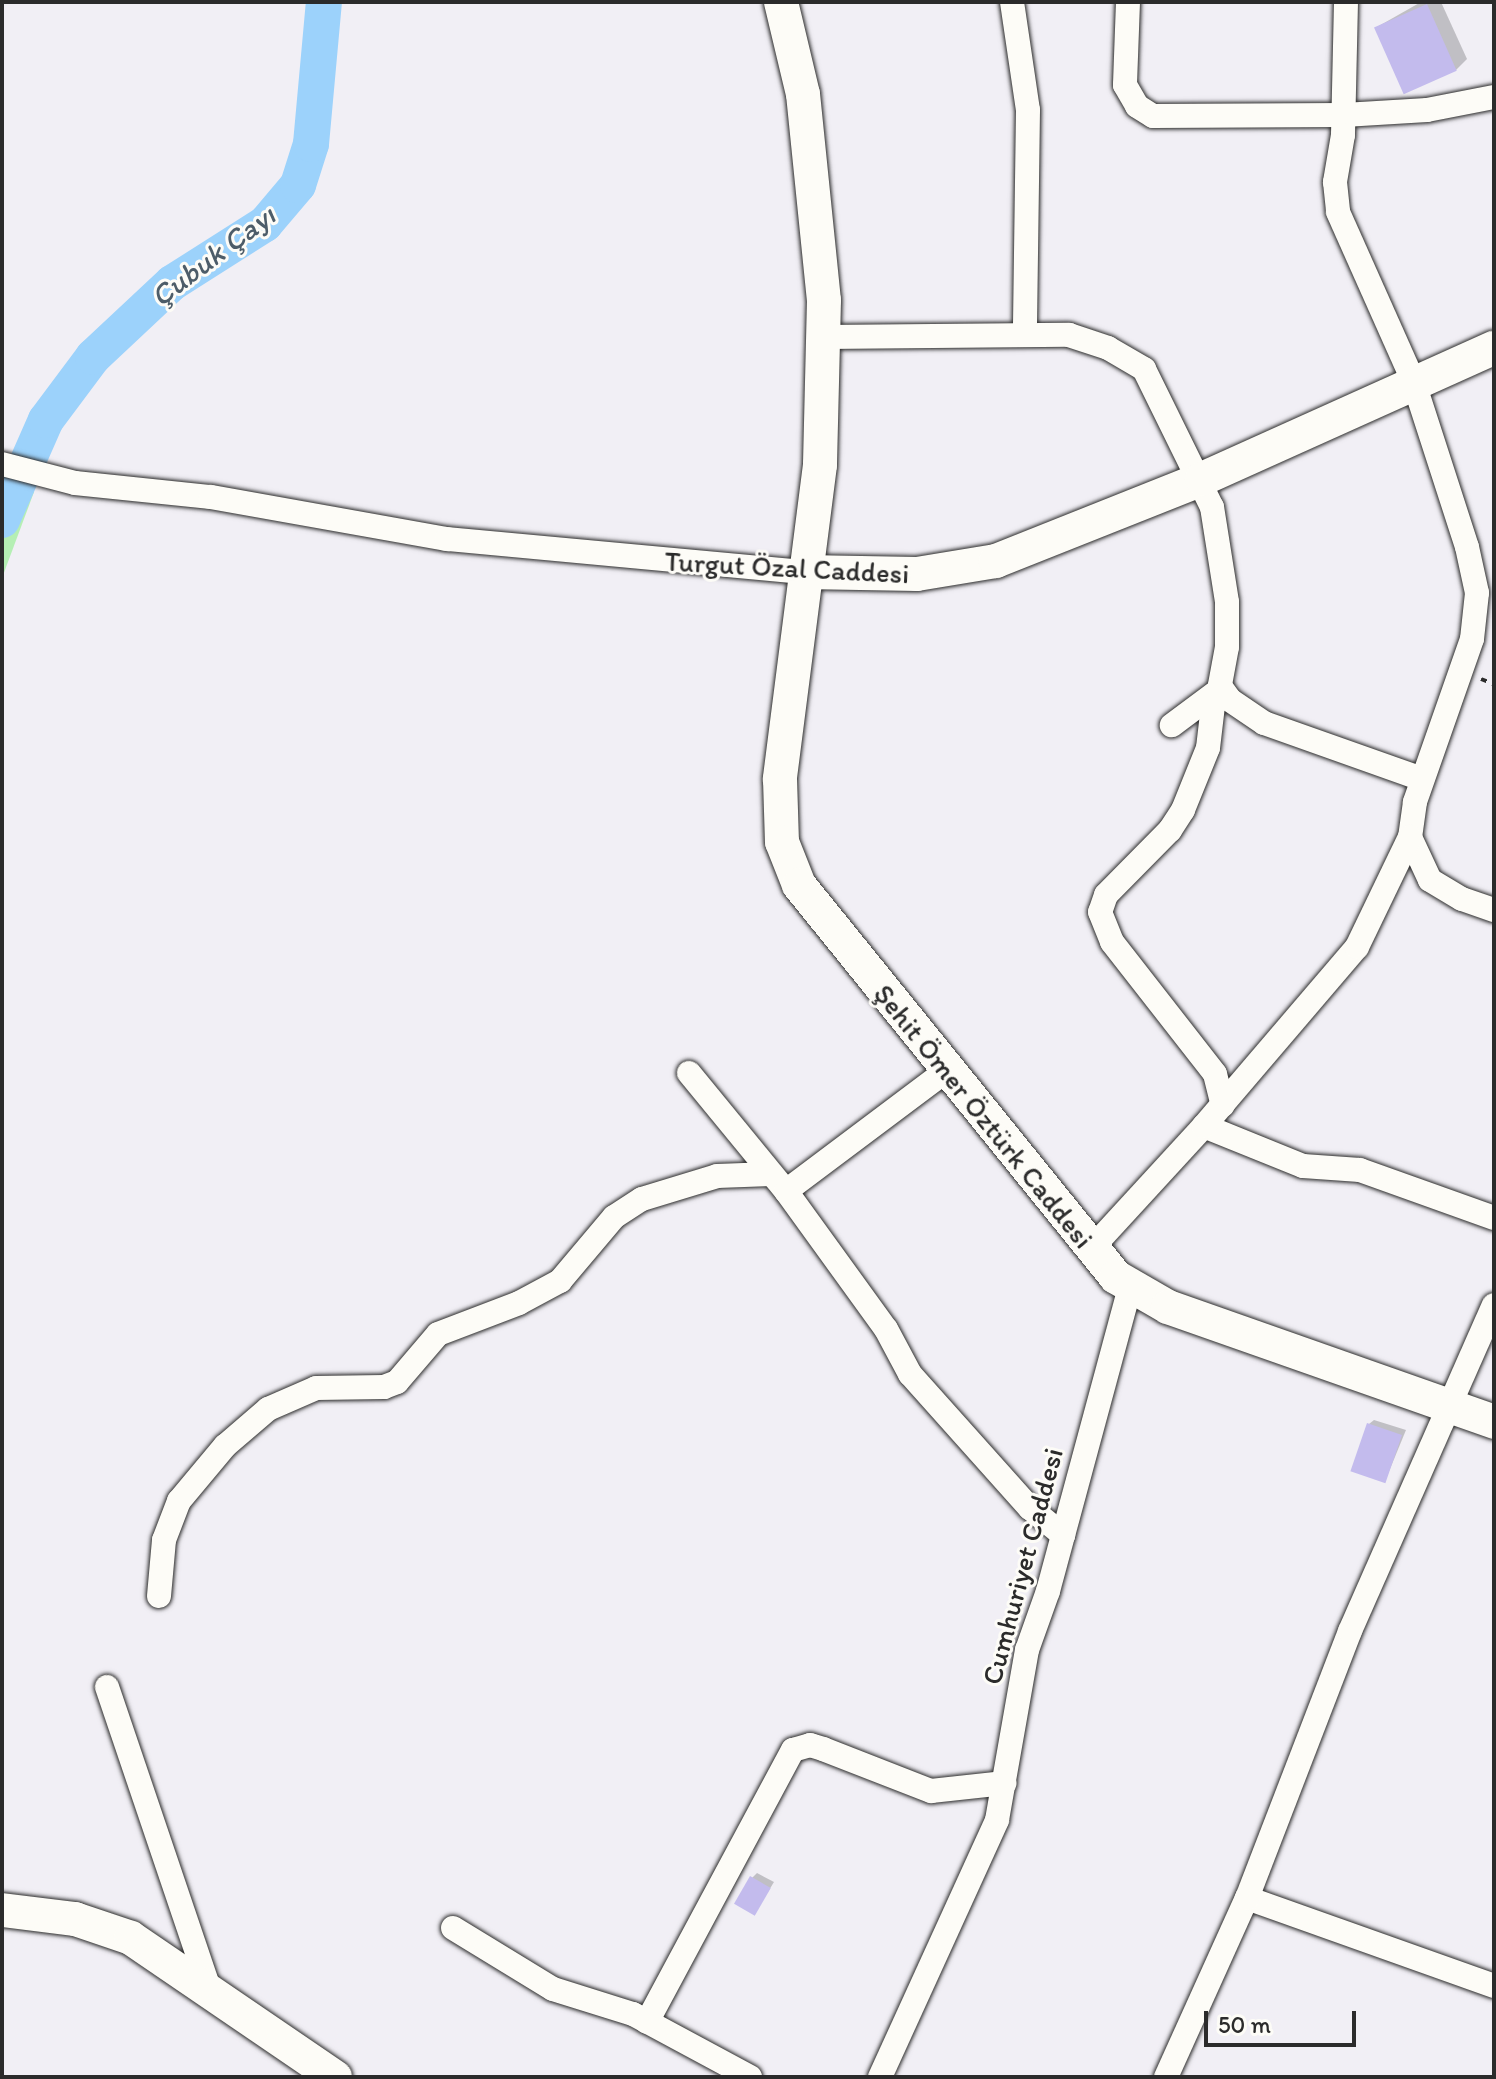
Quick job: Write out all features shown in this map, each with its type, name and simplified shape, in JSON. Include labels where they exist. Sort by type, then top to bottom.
[{"type":"street","name":"Şehit Ömer Öztürk Caddesi","points":[[781,2],[805,110],[825,337],[820,465],[780,779],[787,862],[815,908],[1091,1249],[1130,1288],[1255,1340],[1494,1422]]},
{"type":"street","points":[[1012,2],[1028,110],[1025,334]]},
{"type":"street","points":[[1128,2],[1125,85],[1145,112],[1344,115],[1427,110],[1494,97]]},
{"type":"street","points":[[1091,1249],[1223,1105],[1357,947],[1410,837],[1422,779],[1478,610],[1467,547],[1414,383],[1338,212],[1335,182],[1344,115],[1346,2]]},
{"type":"street","points":[[825,337],[1025,334],[1091,340],[1144,369],[1202,479],[1225,569],[1228,636],[1208,748],[1183,810],[1106,895],[1100,912],[1112,942],[1215,1074],[1223,1105]]},
{"type":"street","name":"Turgut Özal Caddesi","points":[[2,464],[105,488],[211,497],[447,539],[804,572],[904,574],[969,568],[1050,542],[1202,479],[1494,348]]},
{"type":"street","points":[[1217,691],[1264,723],[1422,779]]},
{"type":"street","points":[[1172,725],[1217,691]]},
{"type":"street","points":[[1410,837],[1430,880],[1462,899],[1494,910]]},
{"type":"street","points":[[159,1596],[164,1540],[179,1501],[225,1446],[268,1409],[335,1384],[384,1387],[397,1382],[438,1334],[519,1303],[560,1281],[614,1217],[642,1199],[717,1176],[778,1182],[947,1070]]},
{"type":"street","points":[[689,1073],[778,1182],[886,1329],[910,1374],[1030,1508],[1063,1535]]},
{"type":"street","points":[[1204,1126],[1303,1166],[1360,1170],[1494,1218]]},
{"type":"street","name":"Cumhuriyet Caddesi","points":[[880,2077],[982,1856],[1005,1783],[1027,1650],[1063,1535],[1130,1288]]},
{"type":"street","points":[[1173,2075],[1247,1898],[1350,1631],[1494,1305]]},
{"type":"street","points":[[107,1687],[209,1989]]},
{"type":"street","points":[[647,2022],[793,1750],[810,1745],[931,1791],[1005,1783]]},
{"type":"street","points":[[1247,1898],[1494,1986]]},
{"type":"street","points":[[2,1910],[62,1916],[119,1934],[155,1951],[335,2077]]},
{"type":"street","points":[[453,1928],[553,1989],[647,2022],[750,2077]]},
{"type":"path","points":[[1480,679],[1494,684]]},
{"type":"green space","points":[[2,483],[34,492],[2,578]]},
{"type":"building","points":[[1427,4],[1457,71],[1404,94],[1374,28]]},
{"type":"building","points":[[1367,1423],[1402,1435],[1385,1483],[1350,1471]]},
{"type":"building","points":[[750,1876],[771,1888],[755,1916],[734,1904]]},
{"type":"waterway","name":"Çubuk Çayı","points":[[2,520],[46,420],[93,357],[172,283],[265,224],[298,185],[311,144],[324,2]]}]
